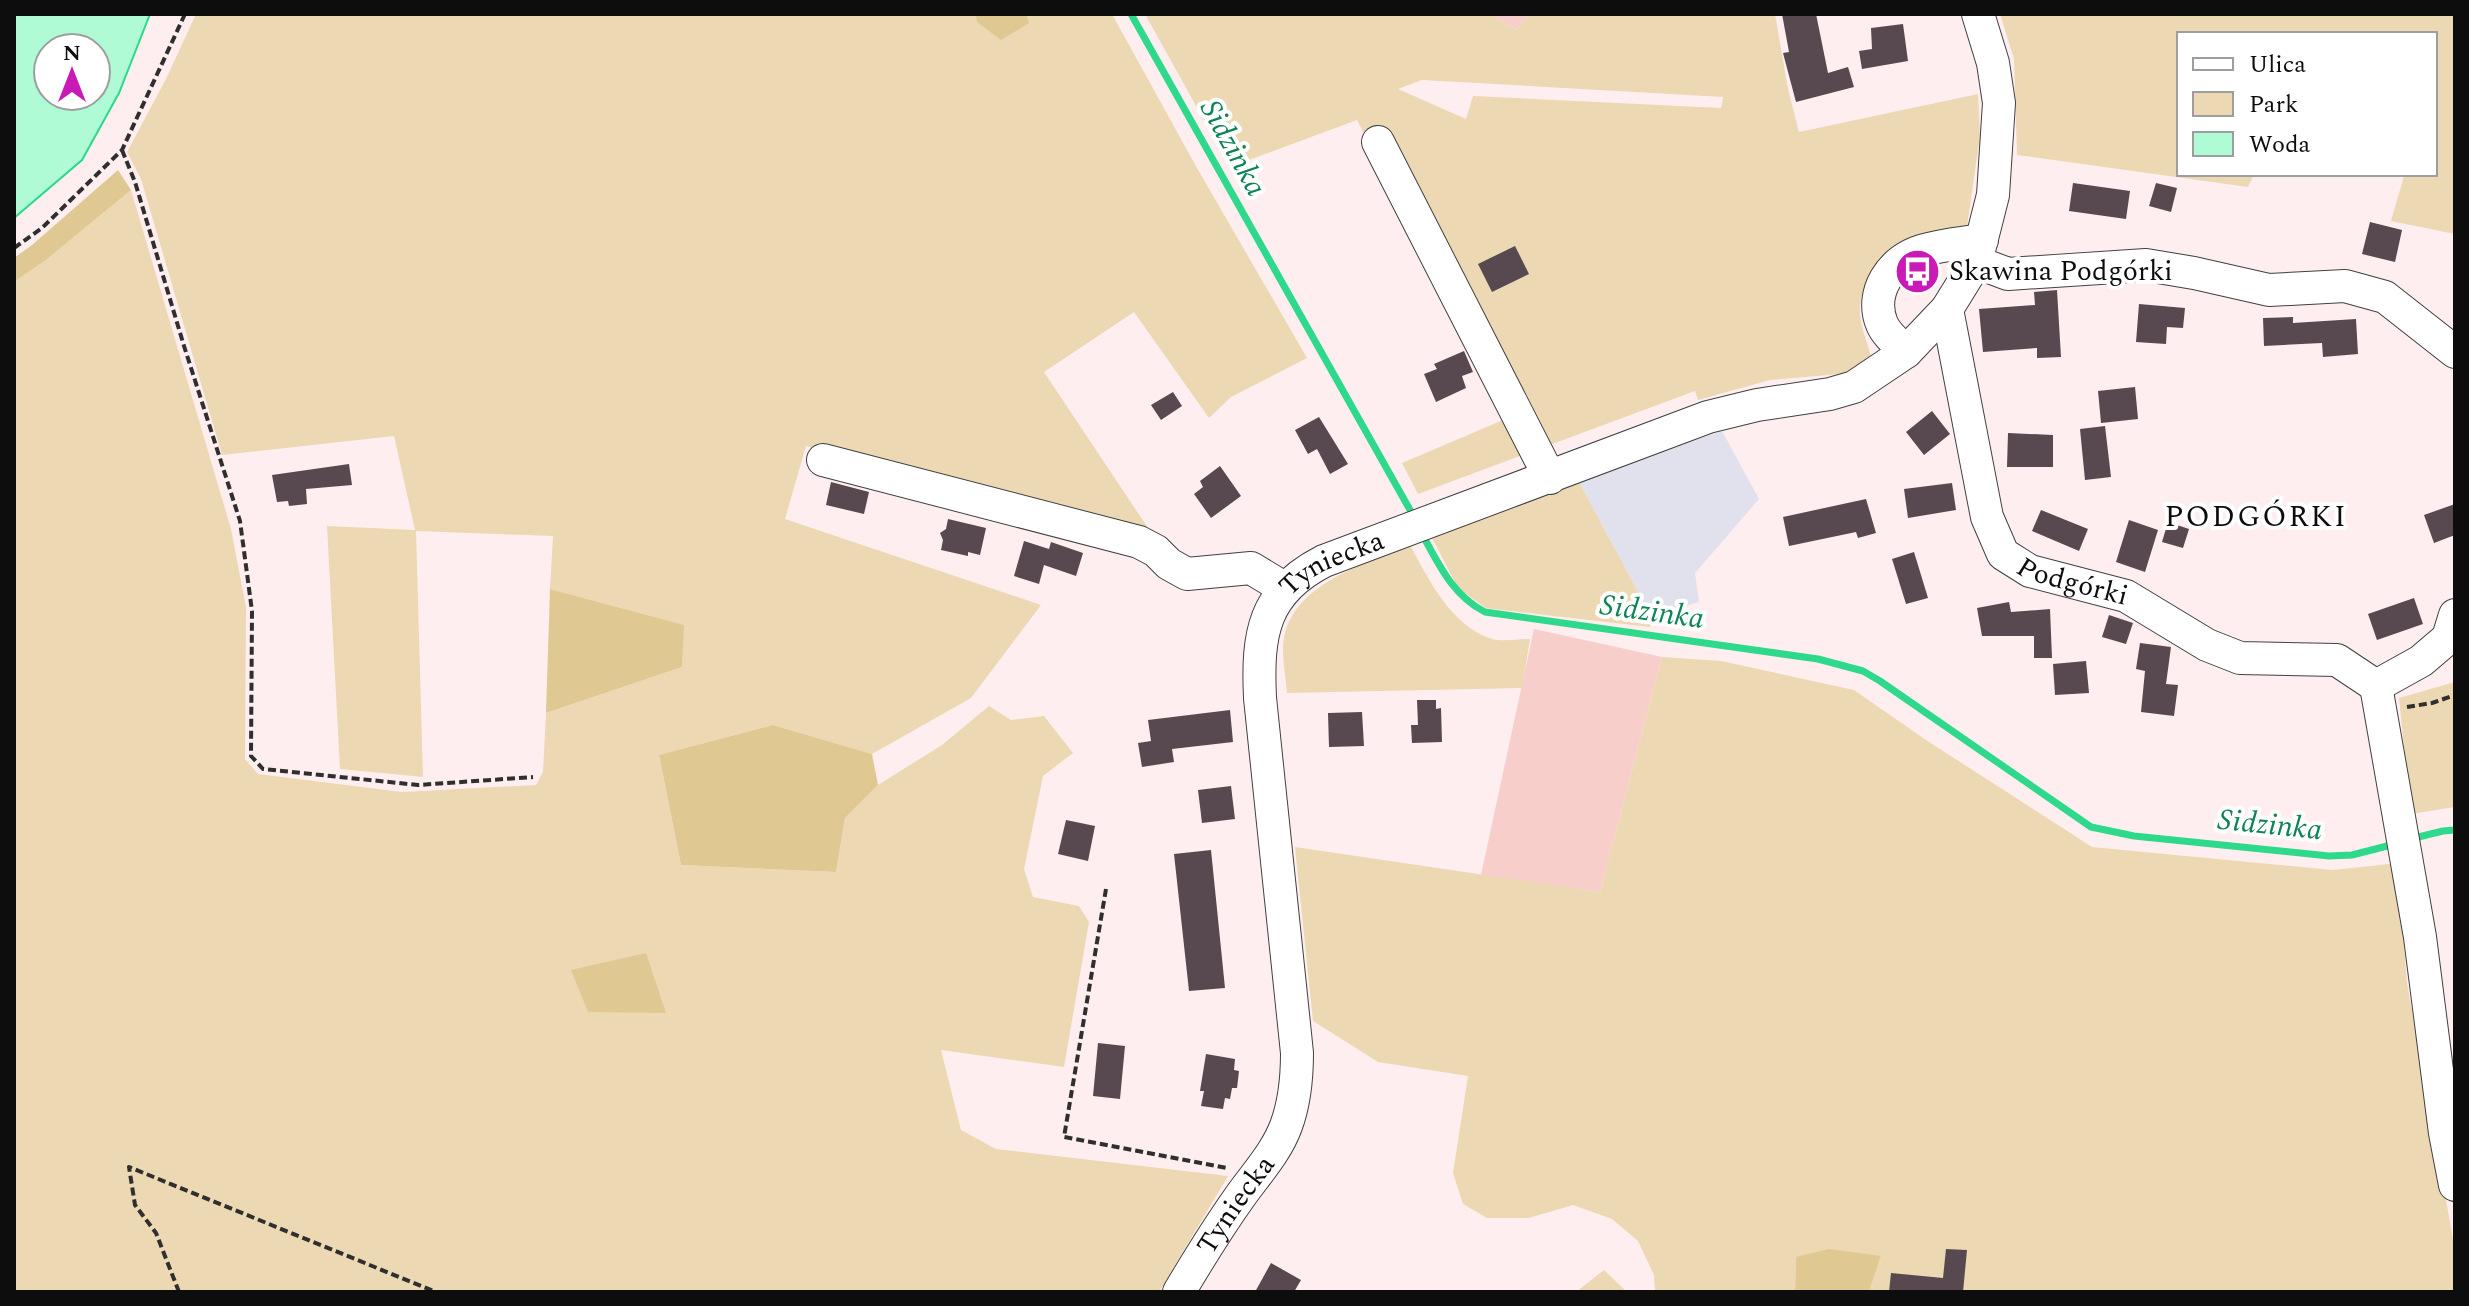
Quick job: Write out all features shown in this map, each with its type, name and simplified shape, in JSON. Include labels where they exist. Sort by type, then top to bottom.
[{"type":"street","name":"Tyniecka","points":[[1179,1292],[1202,1252],[1285,1130],[1297,1081],[1297,1053],[1264,740],[1259,663],[1265,622],[1284,588],[1302,572],[1324,561],[1708,417],[1854,387],[1906,352],[1947,309],[1979,251],[1993,195],[1999,103],[1993,63],[1978,14]]},
{"type":"street","points":[[1378,142],[1550,478]]},
{"type":"street","points":[[1906,352],[1882,325],[1878,304],[1882,281],[1906,258],[1919,251],[1979,251],[2008,274],[2146,265],[2269,290],[2345,286],[2385,297],[2455,352]]},
{"type":"street","name":"Podgórki","points":[[1947,309],[1987,517],[2003,554],[2030,571],[2126,596],[2207,645],[2240,658],[2337,660],[2376,686]]},
{"type":"street","points":[[823,460],[1139,542],[1187,574],[1251,568],[1284,588]]},
{"type":"street","points":[[2455,615],[2448,638],[2421,661],[2376,686],[2420,937],[2445,1133],[2455,1185]]},
{"type":"path","points":[[14,248],[42,228],[122,150],[185,14]]},
{"type":"path","points":[[122,150],[135,182],[240,521],[252,611],[251,756],[263,769],[418,785],[533,777]]},
{"type":"path","points":[[2400,708],[2432,703],[2455,695]]},
{"type":"path","points":[[1106,889],[1064,1137],[1257,1174]]},
{"type":"path","points":[[179,1292],[156,1233],[135,1205],[129,1167],[436,1292]]},
{"type":"shaded area","points":[[975,14],[1026,14],[1029,23],[1001,40],[977,22]]},
{"type":"shaded area","points":[[1490,14],[1531,14],[1516,30]]},
{"type":"shaded area","points":[[118,170],[131,190],[46,260],[14,282],[14,258]]},
{"type":"shaded area","points":[[1722,431],[1759,499],[1695,573],[1699,602],[1651,616],[1578,480]]},
{"type":"shaded area","points":[[550,589],[684,625],[682,667],[546,713]]},
{"type":"shaded area","points":[[1534,629],[1662,657],[1600,892],[1481,875]]},
{"type":"shaded area","points":[[773,725],[872,754],[878,785],[845,818],[836,872],[681,865],[659,755]]},
{"type":"shaded area","points":[[646,953],[666,1013],[588,1012],[571,970]]},
{"type":"shaded area","points":[[1829,1249],[1881,1256],[1869,1292],[1795,1292],[1796,1257]]},
{"type":"green space","points":[[196,14],[975,14],[977,22],[1028,23],[1026,14],[1112,14],[1307,358],[1231,397],[1209,418],[1134,312],[1044,372],[1156,540],[806,446],[785,519],[1041,605],[971,698],[872,754],[773,725],[659,755],[681,865],[836,872],[845,818],[878,785],[942,745],[989,706],[1011,720],[1044,716],[1073,753],[1043,776],[1024,869],[1033,897],[1079,906],[1089,922],[1064,1067],[941,1050],[961,1130],[996,1149],[1228,1176],[1159,1292],[14,1292],[14,282],[46,260],[131,190],[231,529],[246,607],[245,759],[258,774],[402,792],[536,785],[543,772],[546,713],[682,667],[683,625],[550,589],[553,536],[416,531],[423,777],[340,769],[327,526],[415,530],[394,436],[222,455],[141,179],[127,152]]},
{"type":"green space","points":[[1145,14],[1490,14],[1516,30],[1531,14],[1775,14],[1799,132],[1978,94],[1980,136],[1967,227],[1931,234],[1898,247],[1873,269],[1860,305],[1872,360],[1841,374],[1770,380],[1698,400],[1695,391],[1418,494],[1402,463],[1510,417],[1357,120],[1230,167]],"holes":[[[1422,80],[1723,97],[1721,108],[1473,96],[1466,119],[1398,89]]]},
{"type":"green space","points":[[2000,14],[2455,14],[2455,234],[2391,221],[2404,176],[2437,176],[2437,32],[2177,32],[2177,176],[2253,176],[2248,187],[2017,155],[2014,59]]},
{"type":"green space","points":[[1578,480],[1651,616],[1650,627],[1486,608],[1458,588],[1430,534]]},
{"type":"green space","points":[[1410,545],[1443,600],[1465,624],[1492,639],[1530,639],[1522,688],[1287,693],[1283,649],[1287,627],[1297,609],[1329,581]]},
{"type":"green space","points":[[1662,657],[1721,661],[1854,690],[2092,847],[2333,870],[2398,863],[2407,983],[2455,1250],[2455,1292],[1869,1292],[1881,1256],[1796,1257],[1795,1292],[1655,1292],[1654,1275],[1638,1241],[1612,1219],[1573,1205],[1529,1218],[1487,1218],[1463,1204],[1453,1173],[1468,1076],[1378,1062],[1313,1021],[1295,847],[1600,892]]},
{"type":"green space","points":[[2455,682],[2455,807],[2411,814],[2399,698]]},
{"type":"green space","points":[[1604,1270],[1627,1292],[1576,1292]]},
{"type":"water","points":[[14,14],[150,14],[112,106],[112,32],[32,32],[32,112],[109,112],[82,160],[14,218]]},
{"type":"building","points":[[1782,14],[1816,14],[1828,73],[1848,67],[1854,87],[1796,102],[1783,53],[1789,52]]},
{"type":"building","points":[[1903,24],[1908,61],[1862,69],[1859,51],[1872,49],[1871,28]]},
{"type":"building","points":[[2073,183],[2130,191],[2126,219],[2069,211]]},
{"type":"building","points":[[2156,183],[2177,188],[2171,212],[2149,206]]},
{"type":"building","points":[[2370,222],[2402,230],[2395,262],[2362,254]]},
{"type":"building","points":[[1515,246],[1529,274],[1492,292],[1478,264]]},
{"type":"building","points":[[2057,290],[2061,357],[2037,358],[2037,348],[1983,352],[1979,309],[2035,305],[2034,292]]},
{"type":"building","points":[[2139,304],[2185,308],[2183,328],[2167,327],[2166,344],[2136,342]]},
{"type":"building","points":[[2293,317],[2293,323],[2356,319],[2358,354],[2323,357],[2322,343],[2264,346],[2263,318]]},
{"type":"building","points":[[1464,351],[1473,372],[1462,376],[1466,388],[1436,402],[1424,374],[1437,369],[1434,364]]},
{"type":"building","points":[[2135,387],[2138,419],[2101,423],[2098,391]]},
{"type":"building","points":[[1173,392],[1182,406],[1161,420],[1151,405]]},
{"type":"building","points":[[1932,411],[1950,434],[1924,455],[1906,432]]},
{"type":"building","points":[[1319,417],[1348,464],[1330,474],[1317,449],[1308,454],[1295,430]]},
{"type":"building","points":[[2105,426],[2111,477],[2085,480],[2080,429]]},
{"type":"building","points":[[2008,433],[2053,435],[2053,467],[2007,467]]},
{"type":"building","points":[[349,464],[352,485],[306,489],[307,504],[289,506],[288,501],[277,502],[272,475]]},
{"type":"building","points":[[1220,466],[1241,496],[1211,518],[1194,494],[1203,487],[1200,481]]},
{"type":"building","points":[[831,482],[869,492],[864,514],[826,505]]},
{"type":"building","points":[[1952,483],[1956,510],[1908,518],[1904,489]]},
{"type":"building","points":[[1866,499],[1876,533],[1858,538],[1856,532],[1789,546],[1783,517]]},
{"type":"building","points":[[2455,504],[2455,535],[2434,543],[2424,515]]},
{"type":"building","points":[[2041,510],[2088,529],[2079,551],[2032,531]]},
{"type":"building","points":[[948,519],[986,528],[980,555],[968,552],[968,556],[941,550],[943,540],[940,533],[946,529]]},
{"type":"building","points":[[2129,520],[2158,530],[2145,572],[2116,562]]},
{"type":"building","points":[[2168,522],[2189,529],[2183,548],[2162,542]]},
{"type":"building","points":[[1024,541],[1049,549],[1051,542],[1083,553],[1076,576],[1044,565],[1039,584],[1014,576]]},
{"type":"building","points":[[1914,552],[1928,598],[1906,604],[1892,559]]},
{"type":"building","points":[[2414,598],[2423,624],[2377,640],[2368,614]]},
{"type":"building","points":[[2009,602],[2011,612],[2050,609],[2052,658],[2034,658],[2034,636],[1982,636],[1977,608]]},
{"type":"building","points":[[2109,615],[2133,623],[2126,644],[2102,637]]},
{"type":"building","points":[[2140,643],[2171,647],[2166,684],[2178,685],[2174,716],[2141,712],[2145,671],[2136,669]]},
{"type":"building","points":[[2086,661],[2089,693],[2055,695],[2053,664]]},
{"type":"building","points":[[1417,700],[1436,700],[1436,709],[1441,708],[1442,742],[1412,743],[1411,725],[1418,725]]},
{"type":"building","points":[[1230,710],[1233,742],[1172,749],[1174,762],[1142,767],[1138,743],[1151,741],[1148,720]]},
{"type":"building","points":[[1362,712],[1364,746],[1329,747],[1328,713]]},
{"type":"building","points":[[1231,786],[1235,819],[1202,823],[1198,790]]},
{"type":"building","points":[[1066,820],[1095,826],[1088,861],[1058,854]]},
{"type":"building","points":[[1211,850],[1225,988],[1189,991],[1174,854]]},
{"type":"building","points":[[1098,1043],[1125,1046],[1120,1099],[1093,1096]]},
{"type":"building","points":[[1206,1054],[1235,1059],[1234,1070],[1239,1071],[1237,1088],[1232,1088],[1230,1099],[1225,1098],[1223,1109],[1201,1106],[1204,1091],[1200,1091]]},
{"type":"building","points":[[1946,1249],[1967,1250],[1963,1292],[1889,1292],[1891,1273],[1943,1278]]},
{"type":"building","points":[[1271,1263],[1301,1280],[1294,1292],[1255,1292]]},
{"type":"waterway","name":"Sidzinka","points":[[1131,14],[1414,517]]},
{"type":"waterway","name":"Sidzinka","points":[[1421,532],[1455,587],[1463,597],[1485,612],[1818,659],[1863,671],[2091,827],[2134,836],[2329,856],[2352,855],[2395,844]]},
{"type":"waterway","name":"Sidzinka","points":[[2410,839],[2455,830]]},
{"type":"place","name":"Skawina Podgórki","points":[[1918,271]]},
{"type":"district","name":"PODGÓRKI","points":[[2256,517]]}]
